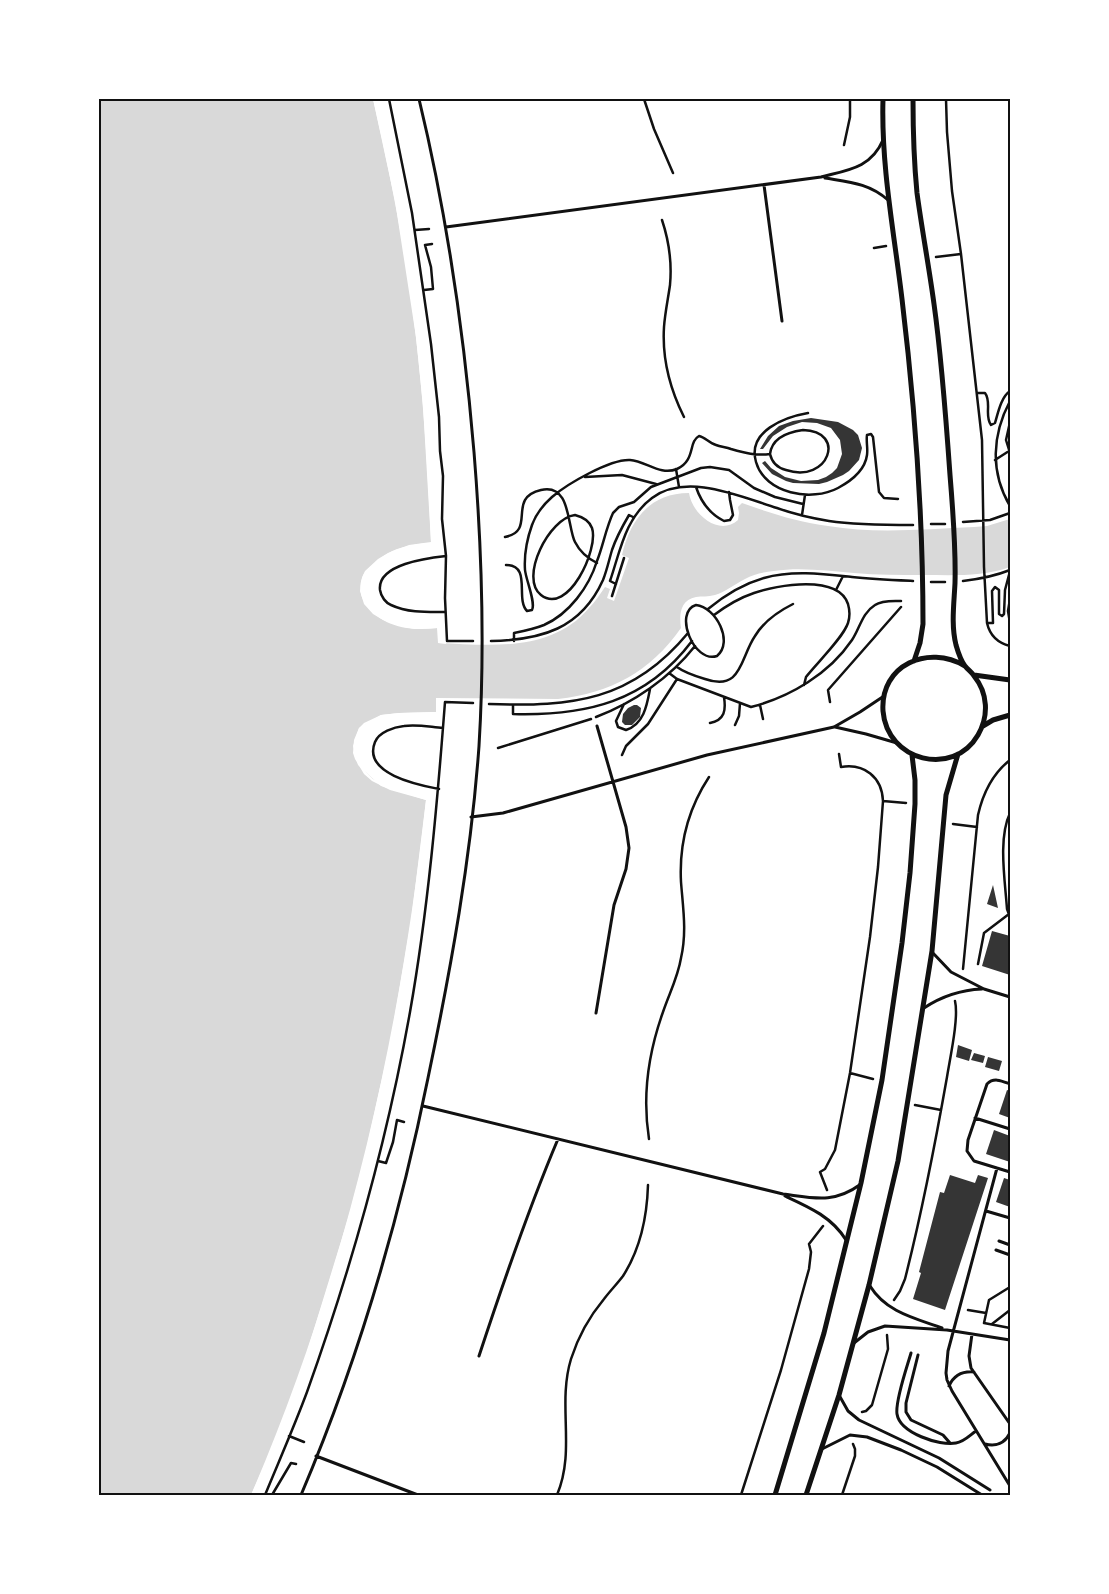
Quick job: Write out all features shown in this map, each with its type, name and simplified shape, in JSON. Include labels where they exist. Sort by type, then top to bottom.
[{"type":"street","points":[[883,99],[883,140],[888,200],[902,299],[916,433],[922,633],[914,660]]},
{"type":"street","points":[[913,99],[914,160],[917,193],[940,353],[951,494],[954,539],[954,629],[957,648],[965,666],[980,684],[985,700],[985,716],[983,726],[977,737],[958,754],[935,760],[923,759],[912,755],[892,737],[885,721],[884,696],[892,678],[898,671],[914,660],[924,657],[946,658],[965,666]]},
{"type":"street","points":[[974,675],[1010,680]]},
{"type":"street","points":[[983,726],[993,720],[1010,715]]},
{"type":"street","points":[[806,1495],[839,1395],[869,1285],[898,1161],[932,951],[946,795],[958,754]]},
{"type":"street","points":[[775,1495],[824,1333],[861,1183],[882,1080],[902,943],[915,804],[912,755]]},
{"type":"lane","points":[[301,1495],[349,1369],[386,1256],[401,1199],[423,1106],[454,949],[476,780],[481,709],[482,637],[480,535],[472,428],[460,322],[446,227],[419,99]]},
{"type":"lane","points":[[446,227],[822,177],[862,165],[875,154],[883,140]]},
{"type":"lane","points":[[822,177],[872,188],[888,200]]},
{"type":"lane","points":[[764,185],[782,321]]},
{"type":"lane","points":[[471,817],[503,814],[707,755],[834,727],[884,696]]},
{"type":"lane","points":[[596,1013],[614,905],[626,869],[629,848],[626,828],[597,726]]},
{"type":"lane","points":[[834,727],[897,743]]},
{"type":"lane","points":[[932,951],[951,972],[984,989],[1010,997]]},
{"type":"lane","points":[[924,1008],[952,994],[984,989]]},
{"type":"lane","points":[[1010,1084],[995,1080],[988,1082],[968,1140],[967,1151],[974,1161],[1010,1172]]},
{"type":"lane","points":[[423,1106],[783,1194],[830,1199],[852,1190],[861,1183]]},
{"type":"lane","points":[[975,1118],[1010,1128]]},
{"type":"lane","points":[[479,1356],[500,1290],[558,1140]]},
{"type":"lane","points":[[997,1168],[948,1351],[946,1366],[947,1380],[954,1397],[1010,1486]]},
{"type":"lane","points":[[783,1194],[828,1218],[847,1242]]},
{"type":"lane","points":[[986,1211],[1010,1218]]},
{"type":"lane","points":[[999,1241],[1010,1245]]},
{"type":"lane","points":[[996,1250],[1010,1255]]},
{"type":"lane","points":[[869,1285],[888,1307],[901,1314],[947,1330]]},
{"type":"lane","points":[[853,1344],[868,1332],[885,1326],[954,1331],[1010,1340],[1010,1344]]},
{"type":"lane","points":[[972,1334],[968,1356],[974,1372],[1010,1424]]},
{"type":"lane","points":[[911,1353],[897,1407],[899,1420],[902,1425],[911,1432],[939,1442],[950,1443],[963,1441],[976,1431]]},
{"type":"lane","points":[[918,1355],[906,1403],[906,1412],[911,1420],[943,1435],[950,1443]]},
{"type":"lane","points":[[949,1386],[959,1374],[974,1372]]},
{"type":"lane","points":[[839,1395],[848,1411],[859,1420],[958,1469],[990,1490]]},
{"type":"lane","points":[[984,1444],[997,1445],[1002,1443],[1010,1433]]},
{"type":"lane","points":[[821,1450],[850,1435],[867,1437],[937,1467],[982,1495]]},
{"type":"lane","points":[[901,1450],[904,1442]]},
{"type":"lane","points":[[316,1456],[418,1495]]},
{"type":"path","points":[[644,99],[654,129],[673,173]]},
{"type":"path","points":[[844,145],[850,117],[850,99]]},
{"type":"path","points":[[946,99],[950,167],[982,440],[984,585],[987,623],[995,638],[999,642],[1010,646]]},
{"type":"path","points":[[662,220],[669,245],[670,271],[664,329],[665,361],[672,390],[684,417]]},
{"type":"path","points":[[415,230],[429,229]]},
{"type":"path","points":[[424,290],[433,289],[431,267],[425,245],[432,244]]},
{"type":"path","points":[[927,258],[961,254]]},
{"type":"path","points":[[977,392],[987,394],[988,421],[991,425],[995,423],[1000,407],[1007,393],[1010,392]]},
{"type":"path","points":[[1010,401],[999,430],[995,460],[998,480],[1010,506]]},
{"type":"path","points":[[808,413],[788,418],[772,426],[758,442],[755,455],[758,467],[773,484],[785,490],[804,495],[834,490],[853,478],[865,463],[868,451],[866,435],[870,433],[873,437],[879,492],[884,498],[898,499]]},
{"type":"path","points":[[995,460],[1010,451],[1006,440],[1010,422]]},
{"type":"path","points":[[803,430],[810,430],[820,434],[828,446],[828,456],[822,464],[808,471],[795,472],[782,468],[773,462],[770,454],[772,445],[775,442],[788,434],[803,430]]},
{"type":"path","points":[[506,565],[513,566],[519,570],[524,607],[527,611],[532,610],[534,605],[525,568],[527,544],[538,513],[544,504],[557,493],[604,466],[620,461],[636,461],[664,471],[676,469],[690,458],[694,439],[699,436],[704,437],[708,442],[715,445],[755,455],[770,454]]},
{"type":"path","points":[[514,640],[514,633],[545,625],[571,605],[582,592],[597,563],[613,513],[619,507],[634,502],[646,490],[657,484],[700,468],[719,467],[737,474],[754,488],[764,493],[785,501],[803,504]]},
{"type":"path","points":[[676,469],[679,488]]},
{"type":"path","points":[[584,477],[622,475],[657,484]]},
{"type":"path","points":[[696,487],[702,502],[724,521],[730,520],[733,515],[730,492]]},
{"type":"path","points":[[616,584],[610,582],[628,526],[633,517],[653,497],[679,488],[713,488],[802,515],[851,524],[914,525]]},
{"type":"path","points":[[505,537],[520,530],[522,508],[530,495],[539,490],[550,490],[557,493],[565,503],[575,543],[588,559],[597,563]]},
{"type":"path","points":[[802,515],[804,495]]},
{"type":"path","points":[[962,522],[990,520],[1010,513]]},
{"type":"path","points":[[575,515],[586,519],[592,529],[588,559],[576,582],[561,598],[548,599],[538,592],[534,580],[537,558],[541,547],[553,528],[561,520],[575,515]]},
{"type":"path","points":[[924,525],[953,523]]},
{"type":"path","points":[[446,556],[421,559],[398,567],[388,573],[380,584],[382,597],[392,606],[418,612],[446,612]]},
{"type":"path","points":[[612,596],[624,558]]},
{"type":"path","points":[[987,623],[993,622],[992,591],[995,587],[999,590],[999,614],[1002,616],[1004,614],[1005,590],[1010,570]]},
{"type":"path","points":[[961,581],[976,580],[1010,570]]},
{"type":"path","points":[[708,609],[740,587],[765,578],[790,574],[915,582]]},
{"type":"path","points":[[836,590],[843,576]]},
{"type":"path","points":[[922,584],[946,582]]},
{"type":"path","points":[[714,616],[738,600],[773,588],[808,584],[836,590],[847,601],[850,611],[848,622],[844,631],[806,677],[804,685]]},
{"type":"path","points":[[1010,599],[1008,611],[1010,623]]},
{"type":"path","points":[[669,673],[677,679],[751,707],[760,705],[804,685],[826,668],[844,651],[865,614],[872,606],[882,602],[901,601]]},
{"type":"path","points":[[676,667],[712,682],[728,680],[737,674],[749,645],[760,628],[775,614],[793,604]]},
{"type":"path","points":[[700,605],[708,609],[714,616],[722,630],[722,651],[717,656],[709,657],[694,646],[688,633],[687,613],[690,608],[700,605]]},
{"type":"path","points":[[830,702],[828,690],[901,607]]},
{"type":"path","points":[[484,704],[542,704],[571,701],[599,695],[624,686],[645,674],[665,659],[688,633]]},
{"type":"path","points":[[513,705],[513,714],[533,715],[572,712],[610,702],[634,692],[655,679],[675,662],[692,641]]},
{"type":"path","points":[[498,748],[589,720],[625,703],[669,673],[694,646]]},
{"type":"path","points":[[622,755],[626,746],[648,724],[677,679]]},
{"type":"path","points":[[625,703],[616,721],[618,726],[626,730],[636,724],[644,714],[650,687]]},
{"type":"path","points":[[710,722],[718,720],[723,714],[725,707],[724,697]]},
{"type":"path","points":[[265,1495],[306,1394],[334,1314],[378,1161],[398,1073],[415,985],[431,869],[445,702],[474,703]]},
{"type":"path","points":[[735,725],[740,713],[740,703]]},
{"type":"path","points":[[760,705],[763,719]]},
{"type":"path","points":[[439,789],[393,775],[378,764],[373,748],[375,742],[382,734],[396,728],[415,726],[443,728]]},
{"type":"path","points":[[830,1199],[820,1172],[825,1169],[835,1150],[850,1074],[870,937],[883,800],[876,778],[864,769],[856,766],[840,767],[839,754]]},
{"type":"path","points":[[963,971],[977,826],[981,803],[997,772],[1010,760]]},
{"type":"path","points":[[650,1139],[645,1102],[648,1066],[658,1024],[679,968],[684,939],[685,919],[680,861],[693,806],[709,777]]},
{"type":"path","points":[[883,800],[915,804]]},
{"type":"path","points":[[978,964],[984,933],[1009,916],[1005,879],[1004,833],[1010,813]]},
{"type":"path","points":[[944,823],[977,826]]},
{"type":"path","points":[[1005,879],[1010,879]]},
{"type":"path","points":[[888,1307],[900,1291],[905,1279],[923,1202],[941,1110],[957,1012],[952,994]]},
{"type":"path","points":[[850,1074],[882,1080]]},
{"type":"path","points":[[908,1103],[941,1110]]},
{"type":"path","points":[[378,1161],[386,1163],[393,1142],[397,1120],[404,1122]]},
{"type":"path","points":[[557,1495],[565,1472],[567,1431],[565,1393],[570,1360],[591,1316],[622,1276],[635,1252],[647,1212],[648,1185]]},
{"type":"path","points":[[741,1495],[800,1303],[810,1261],[809,1244],[828,1218]]},
{"type":"path","points":[[1010,1287],[989,1300],[984,1323],[1010,1328]]},
{"type":"path","points":[[960,1308],[986,1313]]},
{"type":"path","points":[[992,1324],[1010,1310]]},
{"type":"path","points":[[858,1412],[866,1411],[872,1405],[888,1349],[885,1326]]},
{"type":"path","points":[[842,1495],[856,1452],[850,1435]]},
{"type":"path","points":[[289,1436],[304,1442]]},
{"type":"path","points":[[272,1495],[291,1462],[296,1464]]},
{"type":"shaded area","points":[[99,99],[373,99],[398,218],[412,308],[419,364],[431,543],[396,549],[380,559],[363,576],[360,588],[363,600],[372,611],[388,623],[417,629],[438,628],[438,643],[499,645],[519,643],[557,633],[574,623],[591,606],[605,587],[610,589],[607,598],[614,601],[629,558],[622,555],[636,520],[653,503],[675,494],[689,493],[691,501],[701,515],[708,521],[723,526],[731,525],[738,520],[738,507],[742,503],[806,522],[864,530],[974,527],[987,526],[1010,519],[1010,567],[978,574],[956,575],[880,575],[804,569],[767,572],[748,577],[719,594],[696,597],[687,601],[681,613],[681,628],[669,643],[642,668],[612,686],[595,692],[558,699],[436,698],[436,712],[381,715],[359,728],[353,746],[358,765],[381,786],[426,800],[415,889],[384,1067],[341,1241],[315,1327],[285,1411],[251,1495],[99,1495]]},
{"type":"pier","points":[[373,99],[376,99],[398,201],[418,337],[426,405],[434,543],[432,545],[399,551],[379,561],[364,578],[363,591],[366,603],[384,618],[405,625],[439,626],[440,641],[446,641],[446,644],[438,643],[437,628],[415,629],[404,627],[383,620],[373,614],[364,604],[360,591],[365,571],[378,559],[409,545],[431,542],[423,406],[416,337],[395,201]]},
{"type":"pier","points":[[436,712],[436,715],[381,717],[365,725],[356,741],[358,758],[366,772],[373,779],[429,799],[414,921],[393,1039],[352,1213],[304,1368],[273,1451],[254,1495],[251,1495],[271,1450],[302,1368],[350,1212],[365,1155],[391,1038],[411,921],[426,800],[390,790],[372,781],[364,774],[355,759],[353,753],[354,740],[359,728],[364,723],[381,715]]},
{"type":"building","points":[[811,418],[838,422],[853,430],[858,435],[862,448],[859,460],[843,475],[819,484],[793,483],[772,474],[762,463],[765,461],[771,468],[785,477],[801,481],[818,480],[826,477],[837,468],[842,454],[840,440],[831,428],[817,423],[802,422],[787,427],[773,436],[763,449],[760,449],[768,436],[779,426]]},
{"type":"building","points":[[634,705],[641,708],[640,717],[632,725],[625,725],[622,722],[623,714]]},
{"type":"building","points":[[993,885],[998,908],[987,904]]},
{"type":"building","points":[[992,931],[1010,936],[1010,975],[982,966]]},
{"type":"building","points":[[958,1045],[972,1050],[969,1061],[956,1057]]},
{"type":"building","points":[[974,1053],[985,1056],[983,1063],[971,1060]]},
{"type":"building","points":[[988,1057],[1002,1061],[999,1071],[985,1067]]},
{"type":"building","points":[[1007,1090],[1010,1091],[1010,1118],[999,1114]]},
{"type":"building","points":[[994,1130],[1010,1136],[1010,1162],[986,1154]]},
{"type":"building","points":[[950,1175],[975,1183],[978,1175],[988,1178],[945,1310],[913,1299],[940,1192],[944,1193]]},
{"type":"building","points":[[1004,1178],[1010,1180],[1010,1207],[996,1202]]}]
